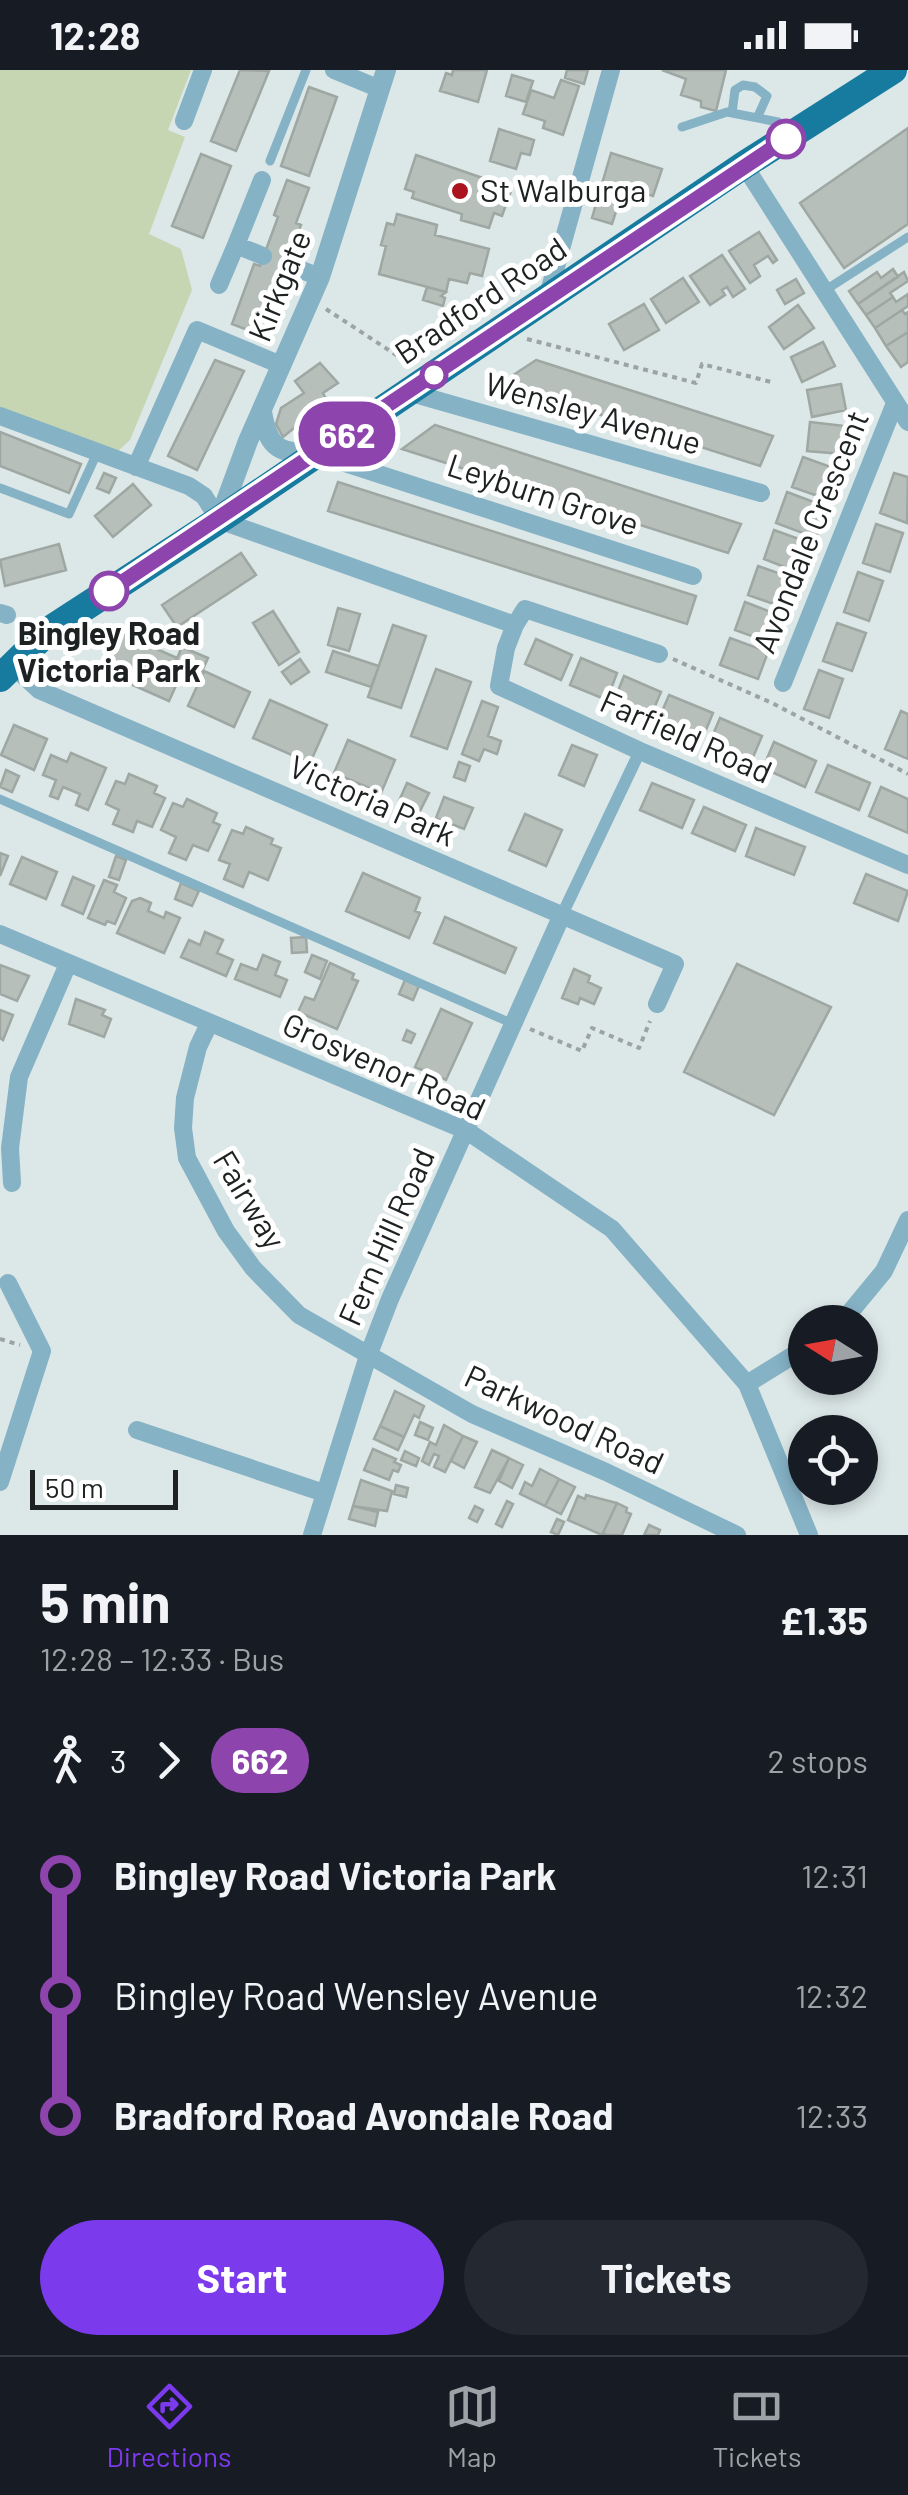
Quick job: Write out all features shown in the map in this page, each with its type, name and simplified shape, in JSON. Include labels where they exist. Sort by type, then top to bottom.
[{"type":"highway","name":"Bradford Road","points":[[6,671],[48,631],[744,165],[893,70]]},
{"type":"street","points":[[184,121],[203,70]]},
{"type":"street","points":[[334,70],[383,79]]},
{"type":"street","points":[[547,299],[611,70]]},
{"type":"street","name":"Kirkgate","points":[[219,520],[320,277],[383,79]]},
{"type":"street","points":[[744,165],[908,422]]},
{"type":"street","points":[[219,285],[262,180]]},
{"type":"street","points":[[236,245],[262,256]]},
{"type":"street","points":[[288,265],[320,277]]},
{"type":"street","points":[[136,467],[196,330],[281,366]]},
{"type":"street","name":"Wensley Avenue","points":[[420,385],[762,493]]},
{"type":"street","name":"Avondale Crescent","points":[[783,683],[895,403]]},
{"type":"street","points":[[262,410],[266,434],[274,446],[288,452],[317,454]]},
{"type":"street","points":[[0,416],[188,486],[204,496],[219,520]]},
{"type":"street","name":"Leyburn Grove","points":[[317,454],[693,576]]},
{"type":"street","name":"Farfield Road","points":[[219,520],[515,625]]},
{"type":"street","name":"Farfield Road","points":[[660,654],[525,609],[515,625],[498,686],[908,865]]},
{"type":"street","name":"Victoria Park","points":[[6,671],[39,690],[675,964],[657,1004]]},
{"type":"street","points":[[561,917],[640,751]]},
{"type":"street","name":"Fern Hill Road","points":[[312,1535],[368,1356],[390,1299],[561,917]]},
{"type":"street","name":"Grosvenor Road","points":[[0,934],[467,1132],[612,1229],[746,1384],[809,1535]]},
{"type":"street","points":[[12,1184],[10,1148],[20,1077],[68,964]]},
{"type":"street","name":"Fairway","points":[[209,1024],[198,1047],[184,1098],[187,1158],[201,1189],[252,1268],[299,1315],[368,1356]]},
{"type":"street","points":[[856,1305],[884,1271],[908,1220]]},
{"type":"street","points":[[0,1482],[42,1351],[8,1282]]},
{"type":"street","name":"Parkwood Road","points":[[368,1356],[472,1414],[606,1472],[736,1535]]},
{"type":"street","points":[[746,1384],[788,1358]]},
{"type":"street","points":[[137,1430],[324,1492]]},
{"type":"lane","points":[[270,161],[306,70]]},
{"type":"lane","points":[[732,113],[734,90],[743,85],[766,96],[758,116]]},
{"type":"lane","points":[[682,128],[726,112],[778,122],[786,139]]},
{"type":"lane","points":[[824,291],[908,237]]},
{"type":"lane","points":[[0,488],[69,514],[97,453]]},
{"type":"lane","points":[[0,799],[512,1022]]},
{"type":"path","points":[[310,298],[420,385]]},
{"type":"path","points":[[498,332],[696,384],[702,364],[772,382]]},
{"type":"path","points":[[660,654],[702,669],[908,774]]},
{"type":"path","points":[[512,1022],[582,1051],[592,1028],[639,1048],[657,1004]]},
{"type":"green space","points":[[0,70],[191,70],[168,130],[185,137],[149,234],[181,249],[192,290],[130,440],[117,452],[0,408]]},
{"type":"building","points":[[240,70],[269,71],[236,151],[211,141]]},
{"type":"building","points":[[453,70],[487,70],[478,102],[440,91],[446,73],[452,75]]},
{"type":"building","points":[[567,70],[588,70],[584,84],[565,78]]},
{"type":"building","points":[[662,70],[726,70],[716,111],[681,95],[686,79]]},
{"type":"building","points":[[512,75],[533,81],[526,102],[506,96]]},
{"type":"building","points":[[561,80],[579,86],[563,135],[543,128],[545,121],[523,114],[531,90],[554,98]]},
{"type":"building","points":[[309,87],[337,97],[309,176],[281,166]]},
{"type":"building","points":[[908,128],[908,224],[844,268],[800,203]]},
{"type":"building","points":[[499,129],[534,140],[530,155],[521,153],[516,169],[490,161]]},
{"type":"building","points":[[611,153],[662,169],[653,196],[624,187],[612,224],[592,218]]},
{"type":"building","points":[[201,154],[231,166],[203,238],[172,226]]},
{"type":"building","name":"St Walburga","points":[[416,155],[512,188],[502,216],[494,213],[489,228],[461,220],[462,214],[412,198],[414,192],[405,189]]},
{"type":"building","points":[[287,180],[309,188],[296,223],[301,225],[283,273],[289,275],[266,337],[232,324],[254,264],[260,266]]},
{"type":"building","points":[[397,214],[437,225],[435,235],[489,249],[482,276],[470,273],[467,283],[449,279],[446,292],[379,274],[387,223],[394,225]]},
{"type":"building","points":[[759,232],[777,260],[773,263],[768,256],[754,265],[760,276],[750,283],[729,251]]},
{"type":"building","points":[[722,255],[745,289],[733,297],[727,287],[722,290],[725,295],[710,305],[690,276]]},
{"type":"building","points":[[893,269],[898,277],[858,304],[849,291],[877,272],[881,278]]},
{"type":"building","points":[[904,272],[908,281],[866,315],[858,304]]},
{"type":"building","points":[[683,278],[699,302],[666,323],[651,299]]},
{"type":"building","points":[[796,279],[804,293],[785,304],[777,290]]},
{"type":"building","points":[[427,287],[446,292],[441,296],[445,298],[443,306],[423,300]]},
{"type":"building","points":[[908,294],[908,306],[875,328],[866,315],[893,297],[896,302]]},
{"type":"building","points":[[644,304],[659,330],[624,350],[609,324]]},
{"type":"building","points":[[798,305],[814,328],[784,349],[769,327]]},
{"type":"building","points":[[902,310],[908,312],[908,332],[886,346],[875,328]]},
{"type":"building","points":[[908,332],[908,362],[901,367],[886,346]]},
{"type":"building","points":[[823,342],[835,366],[802,382],[791,357]]},
{"type":"building","points":[[215,360],[244,371],[197,470],[168,456]]},
{"type":"building","points":[[536,360],[773,436],[760,466],[501,383]]},
{"type":"building","points":[[320,363],[338,383],[323,393],[327,401],[283,437],[276,424],[281,408],[304,393],[295,381]]},
{"type":"building","points":[[841,384],[846,410],[812,417],[807,390]]},
{"type":"building","points":[[810,422],[845,426],[842,454],[807,451]]},
{"type":"building","points":[[435,425],[741,524],[728,553],[402,449]]},
{"type":"building","points":[[0,432],[81,464],[69,493],[0,466]]},
{"type":"building","points":[[803,457],[839,470],[829,500],[792,487]]},
{"type":"building","points":[[104,473],[116,478],[109,493],[97,488]]},
{"type":"building","points":[[894,473],[908,477],[907,523],[880,513]]},
{"type":"building","points":[[338,482],[696,596],[687,624],[328,511]]},
{"type":"building","points":[[133,484],[151,505],[113,537],[95,516]]},
{"type":"building","points":[[787,492],[827,507],[816,538],[776,523]]},
{"type":"building","points":[[876,524],[903,533],[890,572],[863,563]]},
{"type":"building","points":[[774,530],[810,543],[800,573],[764,559]]},
{"type":"building","points":[[59,544],[66,570],[5,586],[0,560]]},
{"type":"building","points":[[241,553],[256,575],[177,627],[162,605]]},
{"type":"building","points":[[758,566],[795,579],[785,608],[748,595]]},
{"type":"building","points":[[858,572],[883,581],[869,621],[844,612]]},
{"type":"building","points":[[745,602],[781,616],[771,643],[735,630]]},
{"type":"building","points":[[338,608],[360,614],[349,651],[328,645]]},
{"type":"building","points":[[273,611],[299,652],[279,665],[253,623]]},
{"type":"building","points":[[837,623],[866,633],[852,671],[823,661]]},
{"type":"building","points":[[393,625],[426,636],[401,708],[368,697]]},
{"type":"building","points":[[116,631],[177,658],[174,665],[183,670],[169,701],[99,670]]},
{"type":"building","points":[[730,638],[768,652],[758,679],[720,665]]},
{"type":"building","points":[[536,639],[572,655],[561,680],[525,664]]},
{"type":"building","points":[[182,647],[208,658],[200,676],[174,665]]},
{"type":"building","points":[[333,651],[379,666],[371,687],[326,672]]},
{"type":"building","points":[[581,658],[617,673],[607,700],[570,685]]},
{"type":"building","points":[[300,659],[309,672],[291,684],[282,672]]},
{"type":"building","points":[[436,669],[471,682],[447,749],[411,736]]},
{"type":"building","points":[[819,670],[843,679],[829,718],[804,709]]},
{"type":"building","points":[[204,671],[250,692],[234,727],[188,706]]},
{"type":"building","points":[[624,676],[661,692],[650,718],[613,703]]},
{"type":"building","points":[[669,695],[713,713],[701,742],[657,723]]},
{"type":"building","points":[[270,700],[327,725],[310,763],[253,738]]},
{"type":"building","points":[[482,701],[498,707],[488,736],[501,741],[497,754],[484,749],[479,761],[462,754]]},
{"type":"building","points":[[901,711],[908,714],[908,759],[885,749]]},
{"type":"building","points":[[720,718],[762,736],[751,762],[709,744]]},
{"type":"building","points":[[14,725],[47,739],[34,770],[1,755]]},
{"type":"building","points":[[348,740],[395,760],[381,793],[334,773]]},
{"type":"building","points":[[774,742],[816,761],[805,787],[763,768]]},
{"type":"building","points":[[572,745],[597,755],[584,786],[559,775]]},
{"type":"building","points":[[71,753],[106,768],[88,810],[76,805],[80,794],[63,787],[58,799],[50,796],[56,780],[43,775],[51,755],[67,762]]},
{"type":"building","points":[[459,762],[470,766],[465,781],[454,777]]},
{"type":"building","points":[[828,765],[870,783],[859,810],[816,792]]},
{"type":"building","points":[[6,770],[19,776],[12,792],[0,787]]},
{"type":"building","points":[[129,774],[157,786],[154,793],[165,798],[152,827],[137,821],[133,832],[113,824],[119,810],[106,804],[116,781],[125,784]]},
{"type":"building","points":[[407,783],[429,793],[420,811],[399,801]]},
{"type":"building","points":[[652,783],[694,800],[682,828],[640,810]]},
{"type":"building","points":[[881,787],[908,799],[908,833],[869,816]]},
{"type":"building","points":[[444,797],[473,808],[464,829],[436,818]]},
{"type":"building","points":[[187,799],[217,813],[213,822],[220,825],[208,851],[193,845],[186,860],[169,853],[176,837],[161,830],[173,803],[183,807]]},
{"type":"building","points":[[704,807],[746,825],[735,851],[692,833]]},
{"type":"building","points":[[525,814],[562,830],[546,866],[509,850]]},
{"type":"building","points":[[246,827],[273,839],[271,844],[281,848],[268,880],[249,872],[243,887],[224,879],[230,864],[219,860],[232,830],[243,834]]},
{"type":"building","points":[[756,828],[805,847],[794,875],[746,856]]},
{"type":"building","points":[[0,853],[8,856],[0,876]]},
{"type":"building","points":[[116,856],[126,860],[119,880],[109,877]]},
{"type":"building","points":[[22,857],[57,872],[46,899],[10,884]]},
{"type":"building","points":[[363,873],[420,898],[415,911],[420,913],[409,938],[346,911]]},
{"type":"building","points":[[866,874],[908,891],[898,921],[854,903]]},
{"type":"building","points":[[73,877],[94,886],[83,914],[62,905]]},
{"type":"building","points":[[104,880],[117,885],[114,892],[126,898],[115,924],[107,921],[105,925],[88,918]]},
{"type":"building","points":[[181,883],[199,891],[192,906],[175,899]]},
{"type":"building","points":[[140,898],[151,903],[148,911],[164,918],[166,912],[180,918],[164,953],[117,933],[132,901]]},
{"type":"building","points":[[445,917],[516,948],[505,973],[434,943]]},
{"type":"building","points":[[205,932],[223,940],[217,953],[233,960],[226,976],[181,957],[189,940],[200,945]]},
{"type":"building","points":[[306,937],[307,952],[292,953],[291,938]]},
{"type":"building","points":[[263,955],[280,962],[275,975],[287,980],[280,997],[235,979],[241,964],[257,970]]},
{"type":"building","points":[[312,955],[327,961],[320,979],[305,972]]},
{"type":"building","points":[[330,963],[354,974],[352,979],[358,981],[337,1029],[298,1012],[305,997],[314,1000]]},
{"type":"building","points":[[737,964],[831,1007],[774,1115],[684,1072]]},
{"type":"building","points":[[0,965],[29,976],[17,1001],[0,994]]},
{"type":"building","points":[[574,969],[590,976],[588,982],[601,988],[594,1004],[580,998],[578,1004],[562,998]]},
{"type":"building","points":[[405,980],[419,986],[413,1000],[399,994]]},
{"type":"building","points":[[76,999],[105,1010],[102,1015],[111,1019],[104,1037],[69,1024]]},
{"type":"building","points":[[441,1009],[472,1023],[446,1080],[415,1067]]},
{"type":"building","points":[[0,1010],[13,1015],[3,1040],[0,1038]]},
{"type":"building","points":[[407,1030],[415,1034],[411,1043],[403,1040]]},
{"type":"building","points":[[395,1391],[424,1406],[419,1418],[414,1415],[404,1437],[380,1426]]},
{"type":"building","points":[[420,1422],[433,1428],[428,1440],[415,1435]]},
{"type":"building","points":[[444,1425],[463,1436],[445,1472],[434,1467],[439,1456],[434,1454],[429,1465],[422,1461],[430,1442],[436,1445]]},
{"type":"building","points":[[380,1426],[404,1437],[398,1450],[374,1439]]},
{"type":"building","points":[[463,1436],[477,1442],[464,1468],[451,1461]]},
{"type":"building","points":[[373,1449],[401,1465],[398,1472],[393,1470],[389,1480],[364,1470]]},
{"type":"building","points":[[492,1450],[509,1458],[490,1493],[475,1487]]},
{"type":"building","points":[[405,1451],[419,1458],[416,1466],[401,1460]]},
{"type":"building","points":[[509,1458],[523,1465],[512,1488],[499,1481]]},
{"type":"building","points":[[540,1469],[559,1479],[545,1506],[520,1494],[525,1482],[532,1486]]},
{"type":"building","points":[[559,1479],[575,1487],[561,1514],[545,1506]]},
{"type":"building","points":[[361,1480],[392,1491],[387,1511],[353,1506]]},
{"type":"building","points":[[396,1485],[408,1488],[406,1497],[394,1494]]},
{"type":"building","points":[[586,1495],[617,1503],[602,1535],[568,1520],[578,1496],[585,1499]]},
{"type":"building","points":[[507,1501],[513,1504],[502,1527],[496,1524]]},
{"type":"building","points":[[617,1503],[631,1514],[622,1535],[607,1535],[603,1533]]},
{"type":"building","points":[[353,1506],[378,1512],[375,1526],[349,1519]]},
{"type":"building","points":[[475,1506],[483,1510],[477,1522],[469,1518]]},
{"type":"building","points":[[557,1519],[564,1522],[558,1535],[551,1532]]},
{"type":"building","points":[[649,1525],[660,1530],[658,1535],[644,1535]]},
{"type":"bus line","name":"662","points":[[109,591],[786,139]]},
{"type":"place","name":"St Walburga","points":[[460,191]]},
{"type":"place","name":"Bingley Road Victoria Park","points":[[109,591]]}]
